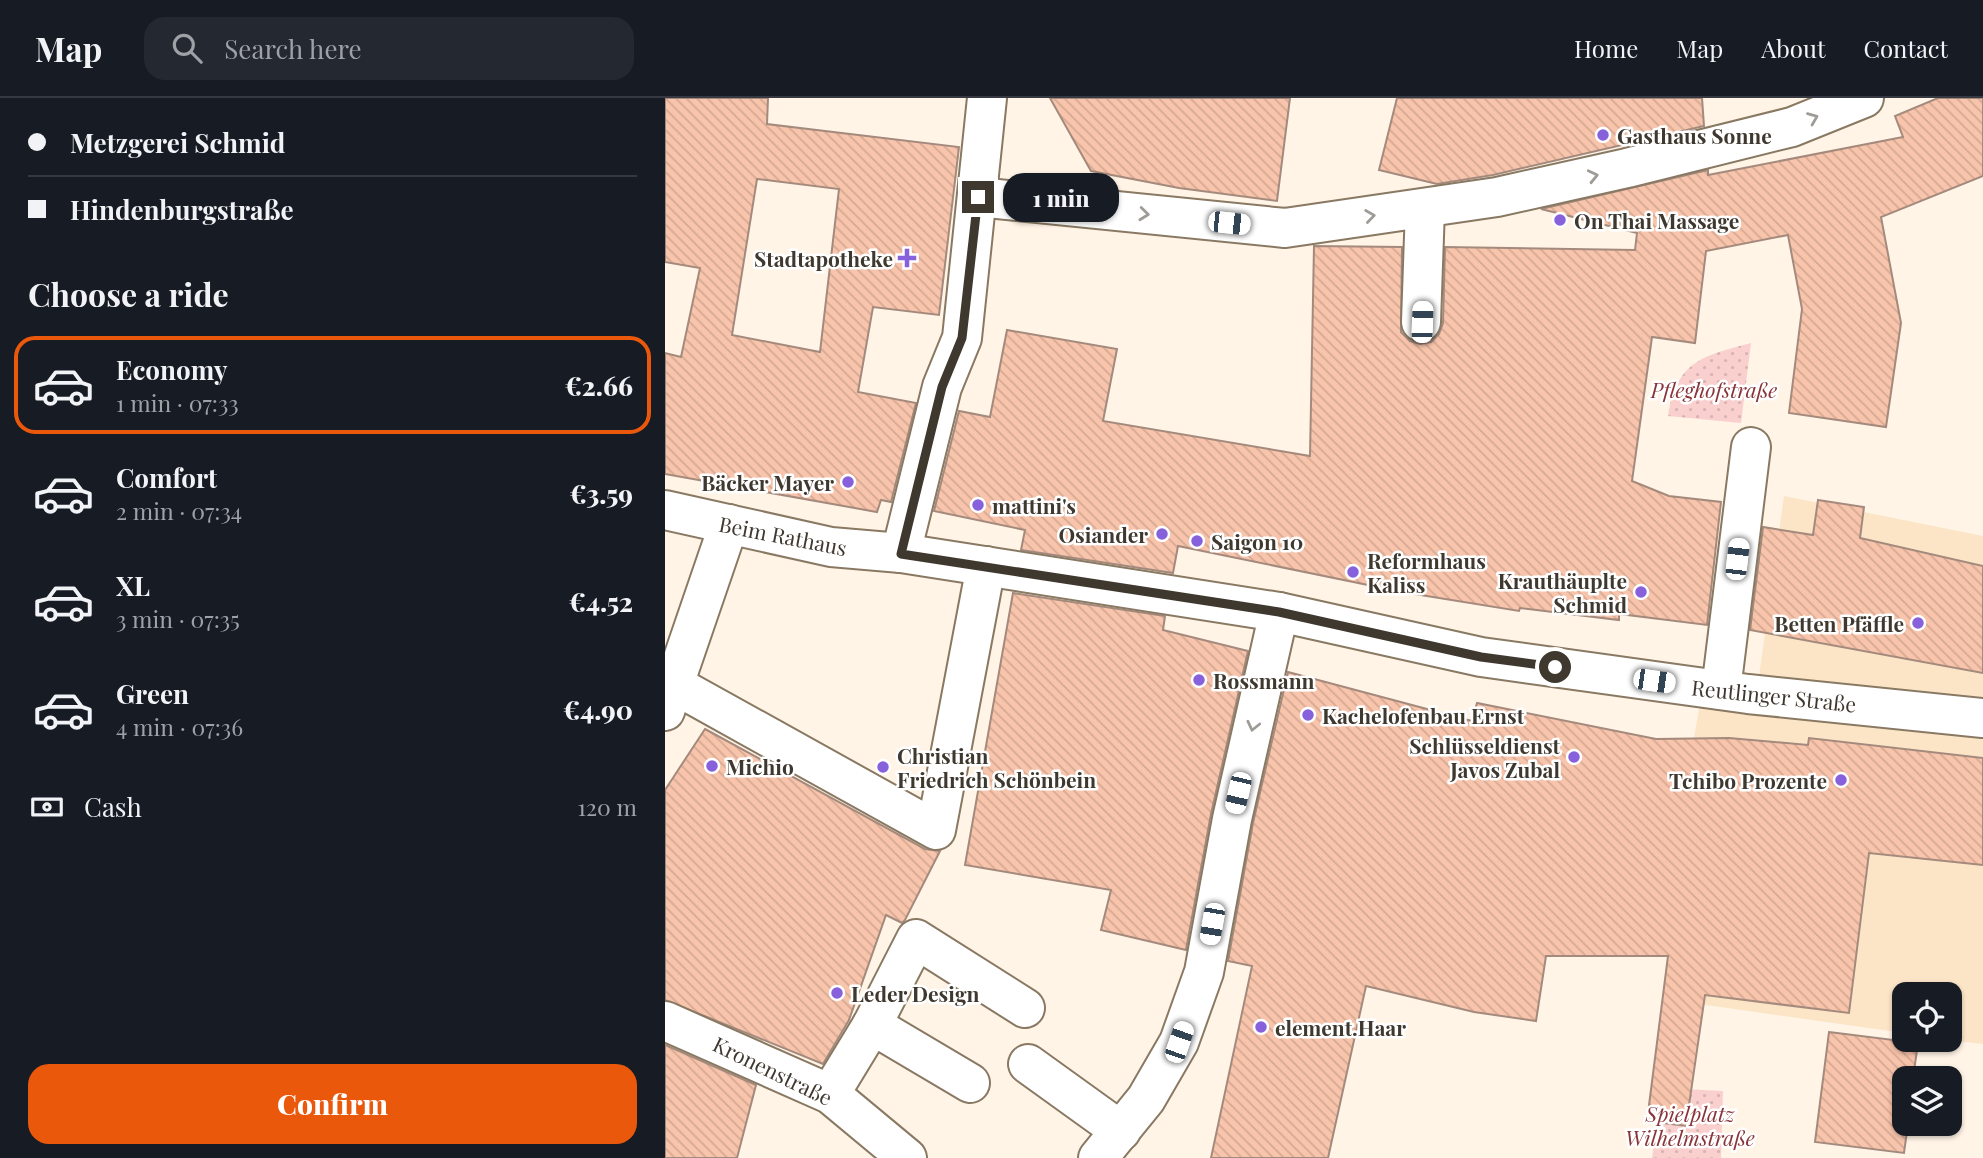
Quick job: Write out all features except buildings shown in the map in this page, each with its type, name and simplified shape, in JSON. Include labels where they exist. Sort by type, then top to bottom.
[{"type":"street","points":[[886,552],[942,387],[962,338],[987,98]]},
{"type":"street","points":[[978,197],[1285,228],[1509,194],[1753,138],[1791,127],[1864,98]]},
{"type":"street","points":[[1422,322],[1425,208]]},
{"type":"street","points":[[1721,690],[1751,447]]},
{"type":"street","name":"Beim Rathaus","points":[[665,510],[831,547],[886,552]]},
{"type":"street","points":[[729,524],[670,698],[936,830],[984,577]]},
{"type":"street","name":"Reutlinger Straße","points":[[886,552],[984,577],[1279,612],[1481,657],[1721,690],[1983,718]]},
{"type":"street","points":[[1028,1064],[1109,1144],[1146,1099],[1179,1042],[1204,972],[1232,819],[1279,612]]},
{"type":"street","points":[[831,1094],[872,1026],[916,939],[1025,1008]]},
{"type":"street","name":"Kronenstraße","points":[[665,1021],[831,1094],[907,1158]]},
{"type":"street","points":[[872,1026],[970,1083]]},
{"type":"shaded area","points":[[1784,496],[1983,536],[1983,1044],[1962,1042],[1962,982],[1892,982],[1892,1031],[1671,1000],[1694,738],[1702,692],[1756,698]]},
{"type":"green space","name":"Pfleghofstraße","points":[[1751,343],[1741,423],[1668,416],[1678,383],[1695,363],[1719,352]]},
{"type":"green space","name":"Spielplatz Wilhelmstraße","points":[[1662,1088],[1723,1091],[1721,1158],[1652,1158]]},
{"type":"place","name":"Gasthaus Sonne","points":[[1603,135]]},
{"type":"place","name":"On Thai Massage","points":[[1560,220]]},
{"type":"place","name":"Stadtapotheke","points":[[907,258]]},
{"type":"place","name":"Bäcker Mayer","points":[[848,482]]},
{"type":"place","name":"mattini's","points":[[978,505]]},
{"type":"place","name":"Osiander","points":[[1162,534]]},
{"type":"place","name":"Saigon 10","points":[[1197,541]]},
{"type":"place","name":"Reformhaus Kaliss","points":[[1353,572]]},
{"type":"place","name":"Krauthäuplte Schmid","points":[[1641,592]]},
{"type":"place","name":"Betten Pfäffle","points":[[1918,623]]},
{"type":"place","name":"Rossmann","points":[[1199,680]]},
{"type":"place","name":"Kachelofenbau Ernst","points":[[1308,715]]},
{"type":"place","name":"Schlüsseldienst Javos Zubal","points":[[1574,757]]},
{"type":"place","name":"Michio","points":[[712,766]]},
{"type":"place","name":"Christian Friedrich Schönbein","points":[[883,767]]},
{"type":"place","name":"Tchibo Prozente","points":[[1841,780]]},
{"type":"place","name":"Leder Design","points":[[837,993]]},
{"type":"place","name":"element.Haar","points":[[1261,1027]]},
{"type":"route","points":[[978,197],[962,338],[942,387],[901,554],[1279,612],[1481,657],[1555,667]]}]
